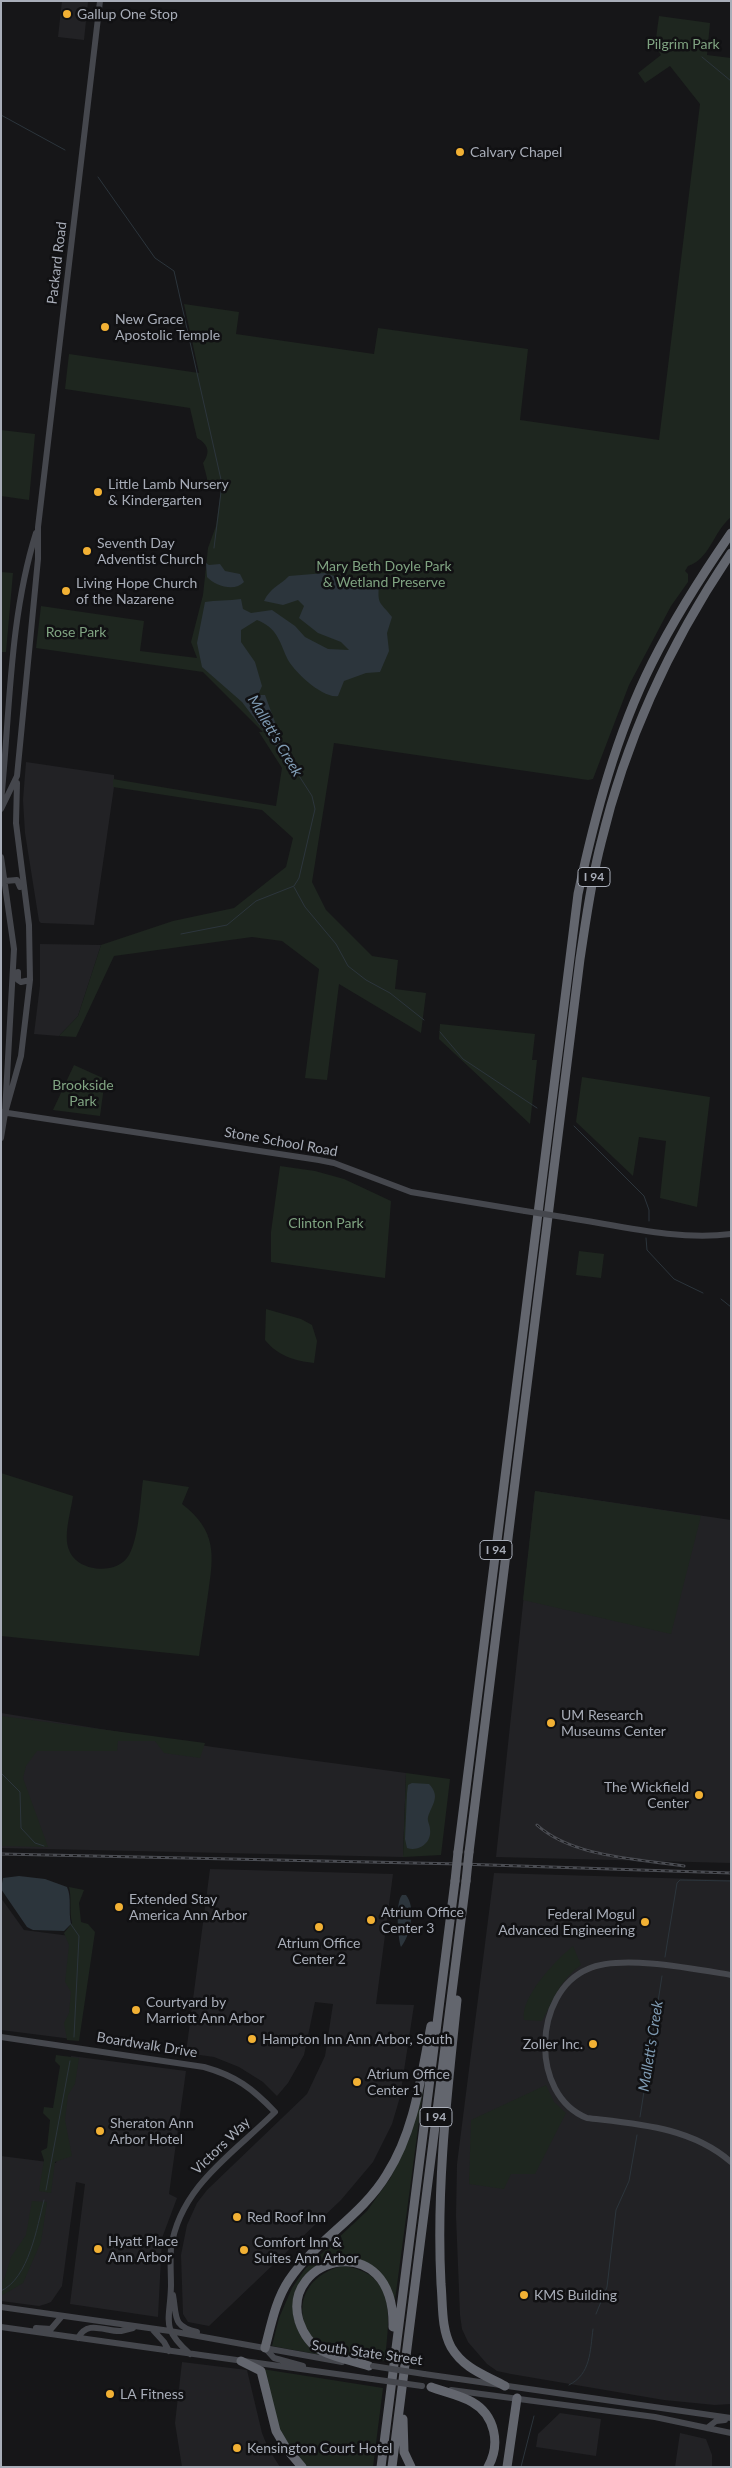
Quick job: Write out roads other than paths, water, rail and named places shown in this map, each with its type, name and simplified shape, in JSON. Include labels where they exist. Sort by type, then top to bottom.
[{"type":"highway","name":"I 94","points":[[379,2467],[442,1984],[578,894],[601,799],[635,702],[651,664],[676,618],[731,533]]},
{"type":"highway","name":"I 94","points":[[392,2467],[580,959],[599,852],[622,768],[652,690],[681,632],[731,553]]},
{"type":"highway","points":[[458,1938],[460,1968],[440,2178],[440,2250],[444,2326],[451,2346],[463,2362],[476,2372],[506,2386]]},
{"type":"highway","points":[[265,2348],[277,2304],[288,2281],[310,2256],[361,2208],[374,2193],[395,2159],[412,2117],[433,2015],[442,1984]]},
{"type":"highway","points":[[371,2366],[322,2351],[314,2345],[301,2328],[297,2305],[300,2293],[311,2275],[326,2265],[346,2261],[362,2265],[381,2278],[391,2299],[393,2330],[379,2467]]},
{"type":"highway","points":[[241,2361],[261,2371],[276,2431],[286,2448],[302,2467]]},
{"type":"highway","points":[[427,2387],[470,2401],[478,2406],[489,2419],[495,2439],[494,2451],[488,2467]]},
{"type":"highway","points":[[401,2395],[403,2445],[411,2467]]},
{"type":"highway","points":[[507,2467],[517,2398]]},
{"type":"main road","name":"Packard Road","points":[[1,810],[17,776],[38,559],[38,527],[100,1]]},
{"type":"main road","name":"Packard Road","points":[[1,802],[23,585],[38,527]]},
{"type":"main road","points":[[23,585],[28,580],[32,584],[28,620],[30,639]]},
{"type":"main road","points":[[15,651],[20,648],[24,653],[22,681],[24,695]]},
{"type":"main road","points":[[3,1113],[21,1056],[30,980],[27,904],[18,849],[16,823],[17,776]]},
{"type":"main road","points":[[1,857],[14,949],[17,958],[18,980],[23,983],[30,980]]},
{"type":"main road","points":[[5,880],[14,879],[19,882],[22,897],[27,904]]},
{"type":"main road","points":[[1,1138],[14,949]]},
{"type":"main road","name":"Stone School Road","points":[[3,1113],[319,1160],[341,1165],[411,1192],[525,1211],[680,1235],[709,1236],[731,1234]]},
{"type":"main road","points":[[731,1975],[625,1963],[598,1965],[586,1969],[563,1991],[553,2008],[547,2027],[545,2043],[547,2068],[556,2092],[563,2103],[579,2115],[587,2118],[680,2132],[706,2142],[731,2162]]},
{"type":"main road","name":"Boardwalk Drive","points":[[1,2037],[204,2067],[234,2078],[254,2090],[275,2112]]},
{"type":"main road","name":"Victors Way","points":[[170,2331],[168,2319],[171,2287],[171,2248],[176,2227],[187,2202],[207,2175],[275,2112]]},
{"type":"main road","points":[[171,2287],[178,2324],[185,2329],[198,2332],[206,2338]]},
{"type":"main road","name":"South State Street","points":[[1,2307],[170,2331],[371,2366],[731,2419]]},
{"type":"main road","points":[[3,2327],[51,2329],[62,2316]]},
{"type":"main road","points":[[160,2330],[168,2319]]},
{"type":"main road","name":"South State Street","points":[[3,2327],[654,2417],[731,2433]]},
{"type":"main road","points":[[78,2338],[84,2330],[91,2327],[120,2331],[136,2327]]},
{"type":"main road","points":[[152,2329],[159,2335],[169,2351]]},
{"type":"main road","points":[[170,2331],[190,2354]]},
{"type":"main road","points":[[265,2348],[274,2358],[323,2372]]},
{"type":"main road","points":[[506,2386],[516,2394],[517,2398]]},
{"type":"main road","points":[[707,2428],[716,2421],[731,2419]]},
{"type":"water","points":[[206,563],[209,565],[220,564],[225,571],[240,574],[244,582],[236,587],[225,587],[215,583],[207,577]]},
{"type":"water","points":[[325,573],[352,582],[375,580],[379,585],[379,600],[392,617],[387,633],[389,651],[380,672],[366,673],[344,681],[338,696],[332,696],[317,689],[295,670],[276,635],[264,623],[257,620],[241,630],[241,642],[255,662],[262,686],[258,695],[265,695],[286,752],[283,756],[242,702],[202,667],[197,643],[205,602],[241,599],[243,609],[251,613],[272,610],[295,626],[305,637],[328,649],[349,650],[341,642],[318,633],[299,618],[304,606],[298,600],[283,605],[264,601],[272,590],[289,576]]},
{"type":"water","points":[[412,1783],[429,1784],[433,1789],[435,1797],[428,1817],[429,1838],[424,1845],[416,1849],[407,1848],[405,1839],[408,1785]]},
{"type":"water","points":[[19,1876],[45,1879],[67,1887],[71,1924],[64,1931],[33,1930],[27,1927],[1,1889],[3,1878]]},
{"type":"water","points":[[402,1895],[406,1895],[409,1900],[411,1921],[407,1936],[401,1947],[398,1929],[398,1905]]},
{"type":"waterway","points":[[702,57],[731,81]]},
{"type":"waterway","name":"Mallett's Creek","points":[[1,115],[65,150]]},
{"type":"waterway","name":"Mallett's Creek","points":[[98,177],[155,258],[174,271],[222,484],[214,548]]},
{"type":"waterway","name":"Mallett's Creek","points":[[181,934],[227,925],[256,901],[294,886],[299,878],[315,809],[312,796],[285,754]]},
{"type":"waterway","name":"Mallett's Creek","points":[[294,887],[305,907],[336,944],[348,966],[366,980],[390,993],[424,1020]]},
{"type":"waterway","name":"Mallett's Creek","points":[[440,1032],[463,1059],[537,1108]]},
{"type":"waterway","name":"Mallett's Creek","points":[[574,1126],[644,1196],[649,1210],[649,1221]]},
{"type":"waterway","name":"Mallett's Creek","points":[[646,1238],[647,1250],[674,1279],[703,1293]]},
{"type":"waterway","name":"Mallett's Creek","points":[[721,1299],[731,1307]]},
{"type":"waterway","points":[[1,1773],[20,1792],[21,1828],[35,1843],[44,1846]]},
{"type":"waterway","name":"Mallett's Creek","points":[[665,1957],[677,1883],[680,1880],[731,1881]]},
{"type":"waterway","points":[[70,1923],[79,1936],[74,2037]]},
{"type":"waterway","name":"Mallett's Creek","points":[[640,2117],[662,1976]]},
{"type":"waterway","points":[[46,2190],[70,2061]]},
{"type":"waterway","name":"Mallett's Creek","points":[[596,2314],[607,2287],[616,2210],[629,2181],[637,2135]]},
{"type":"waterway","points":[[1,2291],[11,2284],[25,2264],[35,2237],[44,2200]]},
{"type":"waterway","name":"Mallett's Creek","points":[[569,2385],[582,2375],[590,2353],[593,2329]]},
{"type":"waterway","name":"Mallett's Creek","points":[[521,2467],[534,2416]]},
{"type":"railway","points":[[537,1825],[551,1836],[587,1850],[606,1855],[684,1866]]},
{"type":"railway","points":[[1,1854],[460,1864],[731,1873]]},
{"type":"place","name":"Gallup One Stop","points":[[67,14]]},
{"type":"place","name":"Calvary Chapel","points":[[460,152]]},
{"type":"place","name":"New Grace Apostolic Temple","points":[[105,327]]},
{"type":"place","name":"Little Lamb Nursery & Kindergarten","points":[[98,492]]},
{"type":"place","name":"Seventh Day Adventist Church","points":[[87,551]]},
{"type":"place","name":"Living Hope Church of the Nazarene","points":[[66,591]]},
{"type":"place","name":"UM Research Museums Center","points":[[551,1723]]},
{"type":"place","name":"The Wickfield Center","points":[[699,1795]]},
{"type":"place","name":"Extended Stay America Ann Arbor","points":[[119,1907]]},
{"type":"place","name":"Atrium Office Center 3","points":[[371,1920]]},
{"type":"place","name":"Federal Mogul Advanced Engineering","points":[[645,1922]]},
{"type":"place","name":"Atrium Office Center 2","points":[[319,1927]]},
{"type":"place","name":"Courtyard by Marriott Ann Arbor","points":[[136,2010]]},
{"type":"place","name":"Hampton Inn Ann Arbor, South","points":[[252,2039]]},
{"type":"place","name":"Zoller Inc.","points":[[593,2044]]},
{"type":"place","name":"Atrium Office Center 1","points":[[357,2082]]},
{"type":"place","name":"Sheraton Ann Arbor Hotel","points":[[100,2131]]},
{"type":"place","name":"Red Roof Inn","points":[[237,2217]]},
{"type":"place","name":"Hyatt Place Ann Arbor","points":[[98,2249]]},
{"type":"place","name":"Comfort Inn & Suites Ann Arbor","points":[[244,2250]]},
{"type":"place","name":"KMS Building","points":[[524,2295]]},
{"type":"place","name":"LA Fitness","points":[[110,2394]]},
{"type":"place","name":"Kensington Court Hotel","points":[[237,2448]]},
{"type":"park label","name":"Pilgrim Park","points":[[683,44]]},
{"type":"park label","name":"Mary Beth Doyle Park & Wetland Preserve","points":[[384,574]]},
{"type":"park label","name":"Rose Park","points":[[76,632]]},
{"type":"park label","name":"Brookside Park","points":[[83,1094]]},
{"type":"park label","name":"Clinton Park","points":[[326,1223]]}]
